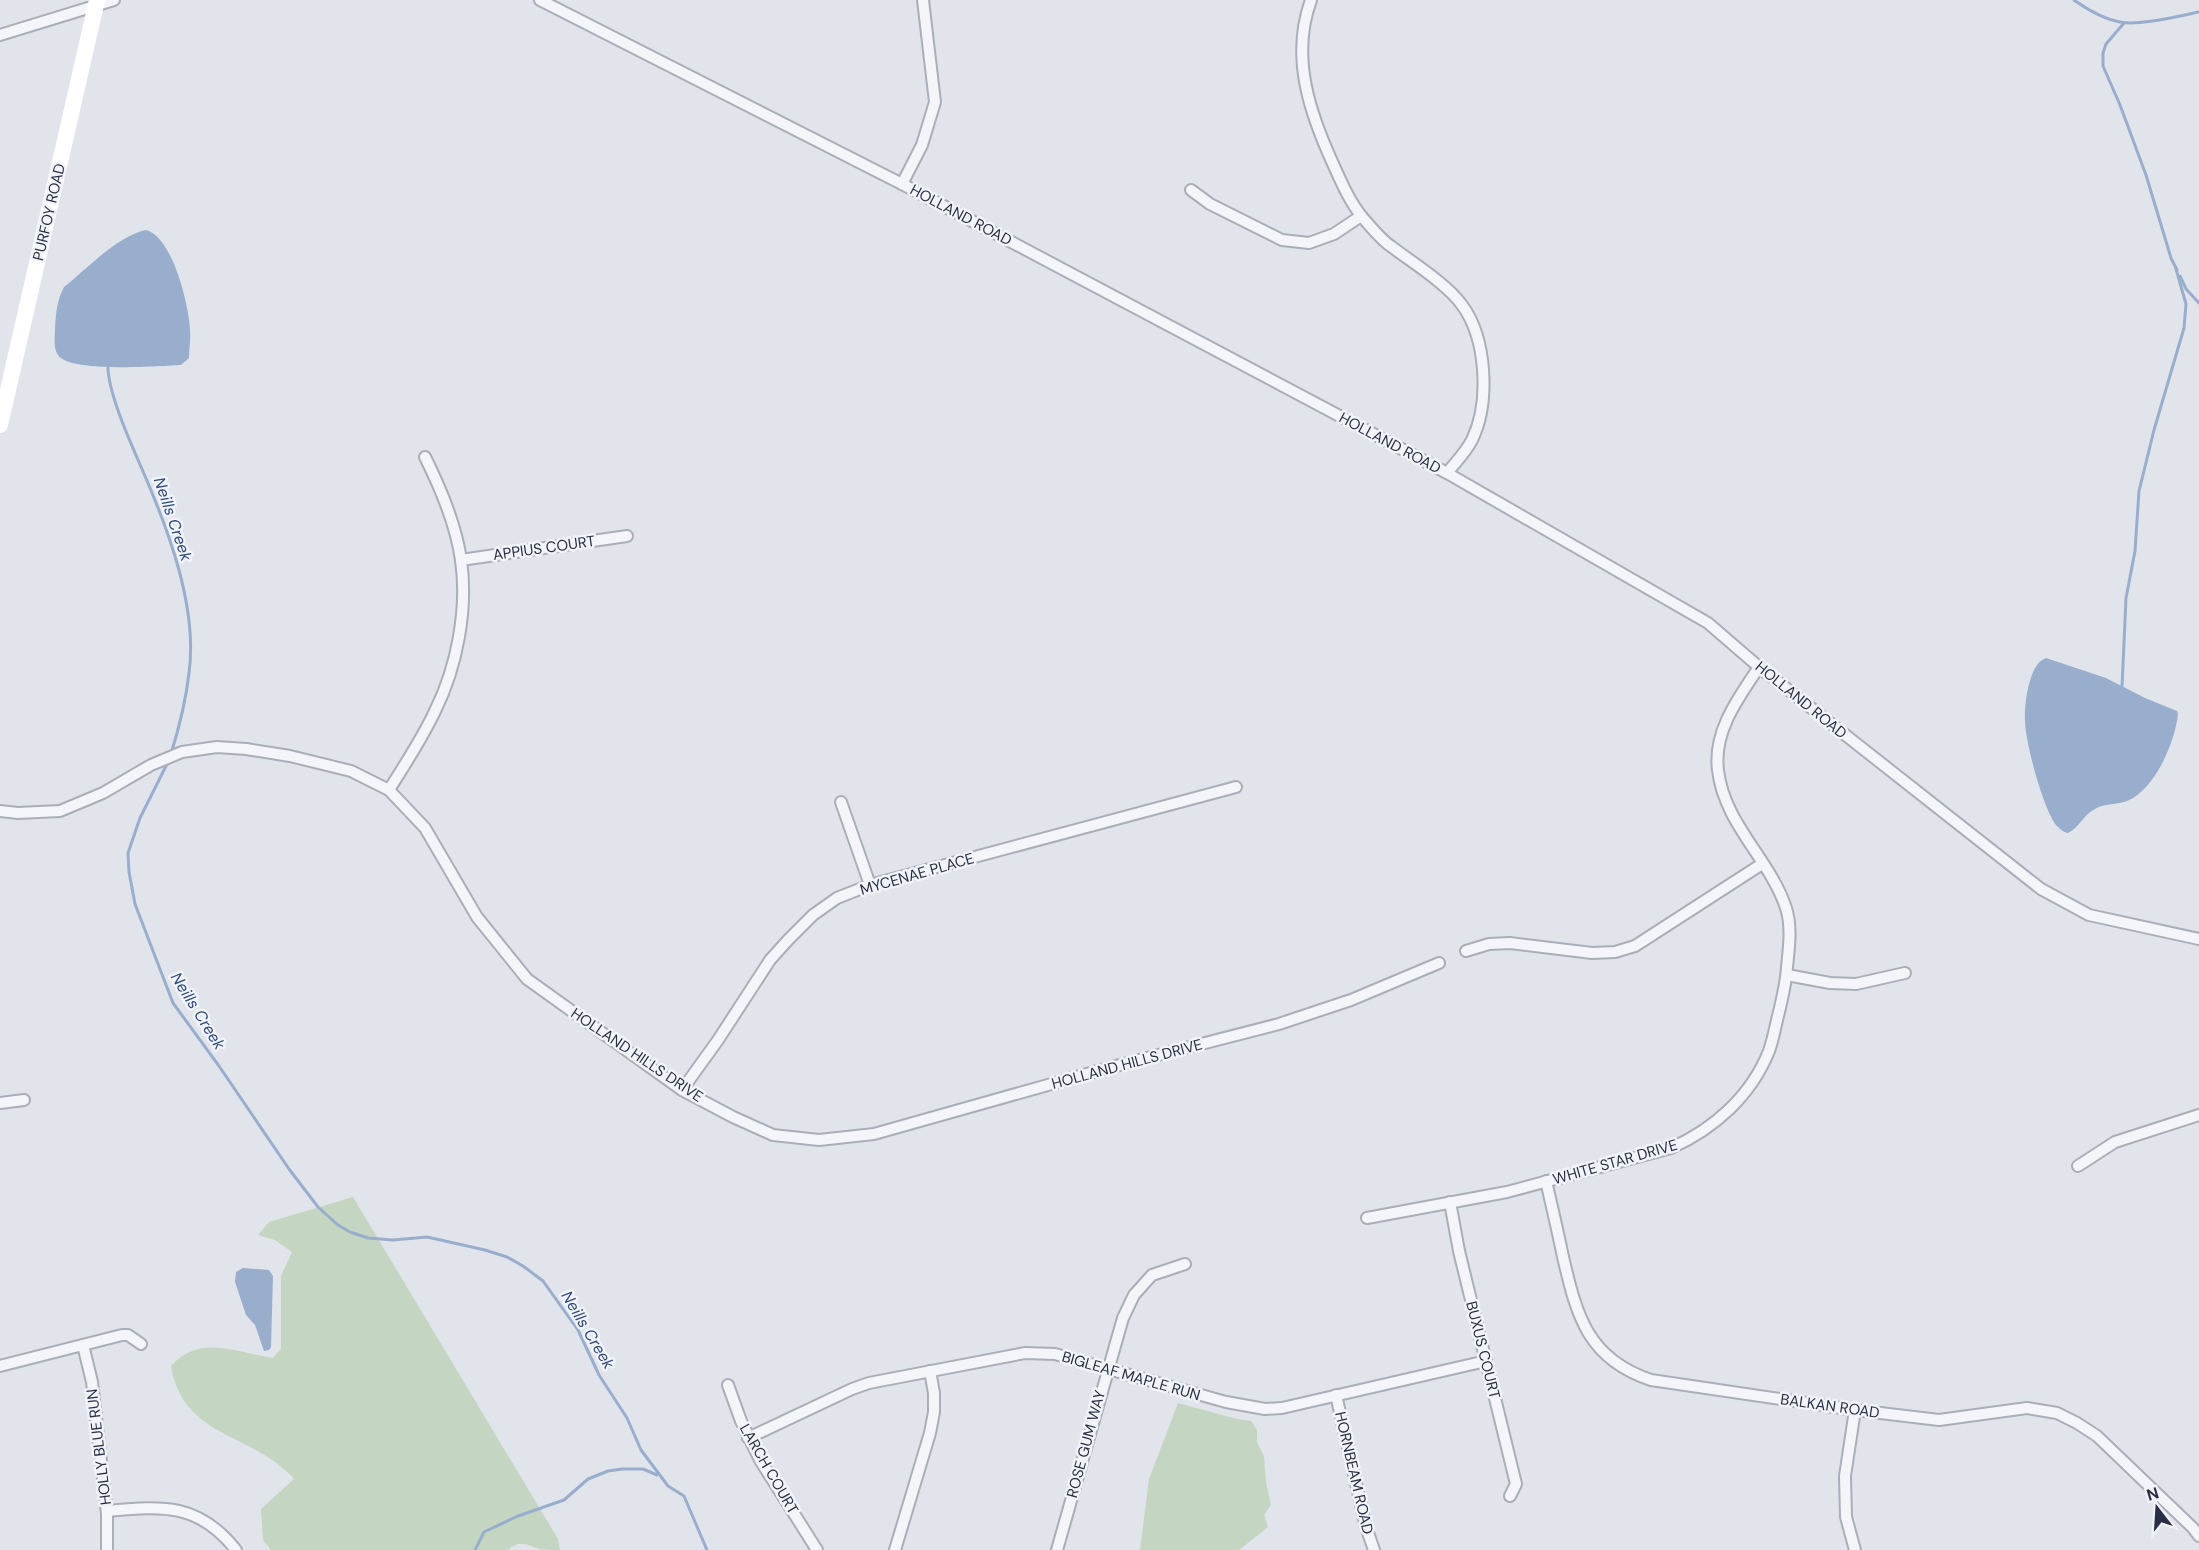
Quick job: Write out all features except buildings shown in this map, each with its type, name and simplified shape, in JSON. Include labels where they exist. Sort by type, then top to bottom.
[{"type":"street","points":[[0,34],[96,3],[114,0]]},
{"type":"street","name":"HOLLAND ROAD","points":[[540,0],[902,184],[1447,473],[1708,623],[1759,667],[2041,890],[2089,915],[2199,939]]},
{"type":"street","points":[[902,184],[922,145],[935,102],[923,0]]},
{"type":"street","points":[[1309,1],[1303,36],[1304,84],[1319,133],[1342,183],[1361,216],[1389,246],[1430,275],[1462,305],[1478,338],[1484,383],[1482,414],[1471,442],[1447,473]]},
{"type":"street","name":"PURFOY ROAD","points":[[0,424],[96,3]]},
{"type":"street","points":[[1191,190],[1210,204],[1282,240],[1309,243],[1334,234],[1361,216]]},
{"type":"street","points":[[389,790],[436,709],[451,670],[457,646],[462,600],[461,560],[453,526],[442,492],[425,457]]},
{"type":"street","name":"APPIUS COURT","points":[[461,560],[627,536]]},
{"type":"street","name":"WHITE STAR DRIVE","points":[[1367,1218],[1507,1192],[1671,1148],[1693,1138],[1711,1126],[1735,1104],[1756,1077],[1769,1051],[1787,975],[1790,926],[1779,890],[1737,826],[1727,806],[1717,769],[1719,743],[1728,717],[1759,667]]},
{"type":"street","name":"HOLLAND HILLS DRIVE","points":[[0,811],[18,813],[60,811],[103,793],[161,761],[182,753],[217,747],[290,756],[351,771],[389,790],[425,828],[477,917],[527,979],[682,1090],[773,1135],[819,1140],[874,1134],[1279,1024],[1351,1000],[1439,963]]},
{"type":"street","name":"MYCENAE PLACE","points":[[682,1090],[770,960],[813,915],[837,898],[870,885],[1236,787]]},
{"type":"street","points":[[841,802],[870,885]]},
{"type":"street","points":[[1466,951],[1489,944],[1509,943],[1592,953],[1615,952],[1635,946],[1762,864]]},
{"type":"street","points":[[1787,975],[1830,983],[1856,984],[1905,974]]},
{"type":"street","points":[[0,1103],[24,1100]]},
{"type":"street","points":[[2078,1166],[2115,1142],[2199,1115]]},
{"type":"street","name":"BALKAN ROAD","points":[[1546,1181],[1574,1303],[1585,1329],[1614,1363],[1633,1374],[1651,1380],[1855,1410],[1940,1419],[2027,1408],[2057,1413],[2078,1423],[2097,1437],[2199,1536]]},
{"type":"street","name":"BUXUS COURT","points":[[1450,1202],[1459,1251],[1516,1484],[1510,1496]]},
{"type":"street","name":"ROSE GUM WAY","points":[[1057,1550],[1123,1318],[1134,1295],[1152,1275],[1185,1264]]},
{"type":"street","points":[[0,1366],[122,1335],[128,1335],[141,1344]]},
{"type":"street","name":"HOLLY BLUE RUN","points":[[82,1345],[92,1382],[106,1511],[107,1550]]},
{"type":"street","name":"BIGLEAF MAPLE RUN","points":[[748,1438],[869,1383],[1025,1353],[1054,1354],[1249,1407],[1282,1408],[1486,1361]]},
{"type":"street","points":[[895,1550],[930,1433],[934,1412],[934,1393],[930,1371]]},
{"type":"street","name":"LARCH COURT","points":[[728,1385],[748,1438],[817,1550]]},
{"type":"street","name":"HORNBEAM ROAD","points":[[1336,1395],[1366,1527],[1374,1550]]},
{"type":"street","points":[[1855,1410],[1845,1476],[1846,1517],[1855,1550]]},
{"type":"street","points":[[106,1511],[156,1506],[177,1510],[199,1518],[217,1531],[236,1550]]},
{"type":"green space","points":[[353,1197],[558,1539],[560,1550],[540,1549],[520,1544],[508,1550],[271,1550],[263,1540],[261,1509],[294,1479],[259,1452],[204,1421],[190,1408],[178,1390],[171,1366],[182,1356],[194,1350],[207,1348],[233,1350],[273,1358],[281,1349],[281,1276],[292,1252],[275,1240],[258,1235],[269,1222]]},
{"type":"green space","points":[[1178,1403],[1251,1421],[1257,1430],[1257,1442],[1264,1457],[1271,1505],[1264,1515],[1268,1527],[1239,1550],[1140,1550],[1149,1479]]},
{"type":"water","points":[[146,230],[156,235],[164,245],[178,274],[189,319],[189,358],[181,365],[135,367],[96,366],[66,361],[58,355],[55,349],[57,307],[64,287],[113,246],[135,233]]},
{"type":"water","points":[[2046,658],[2106,678],[2177,711],[2178,714],[2168,751],[2155,776],[2146,787],[2127,801],[2095,809],[2068,833],[2056,825],[2046,805],[2026,730],[2025,704],[2029,685],[2035,668],[2040,661]]},
{"type":"water","points":[[243,1268],[269,1270],[273,1276],[271,1347],[269,1350],[264,1351],[255,1325],[246,1315],[235,1282],[236,1272]]},
{"type":"waterway","points":[[2074,0],[2090,11],[2114,21],[2128,23],[2199,12]]},
{"type":"waterway","points":[[2124,23],[2106,44],[2103,66],[2146,175],[2171,258],[2177,270]]},
{"type":"waterway","points":[[2119,690],[2122,687],[2126,598],[2135,551],[2139,491],[2184,328],[2186,304],[2176,269]]},
{"type":"waterway","points":[[2180,276],[2186,289],[2199,303]]},
{"type":"waterway","name":"Neills Creek","points":[[108,365],[115,403],[162,517],[185,595],[191,648],[189,673],[182,714],[171,754]]},
{"type":"waterway","name":"Neills Creek","points":[[169,760],[140,818],[128,853],[135,904],[173,1003],[289,1169],[318,1207],[338,1225],[368,1238],[393,1240],[427,1237],[485,1250],[507,1257],[543,1281],[578,1330],[599,1375],[627,1418],[641,1450],[668,1486],[684,1496],[707,1550]]},
{"type":"waterway","points":[[475,1550],[484,1532],[518,1516],[564,1500],[588,1479],[608,1471],[622,1469],[643,1469],[657,1475]]}]
